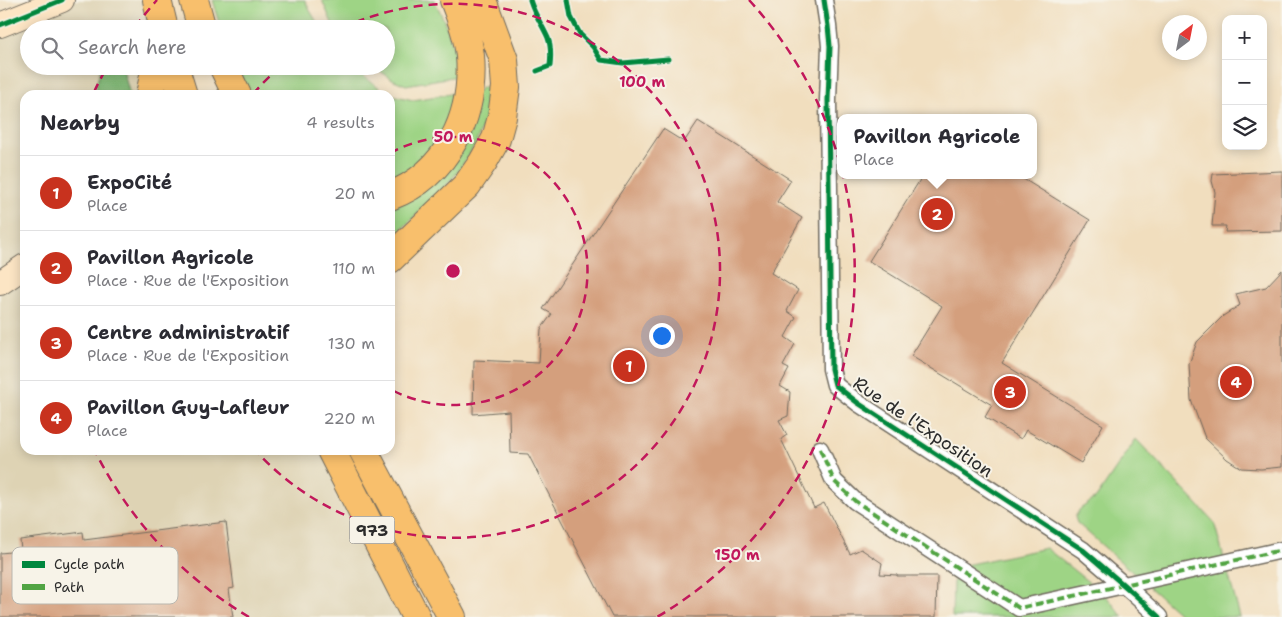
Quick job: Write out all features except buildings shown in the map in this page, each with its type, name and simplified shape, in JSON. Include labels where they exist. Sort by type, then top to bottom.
[{"type":"highway","points":[[156,0],[156,20]]},
{"type":"highway","points":[[156,0],[162,20]]},
{"type":"highway","points":[[395,194],[403,191],[424,176],[443,157],[456,136],[464,117],[469,96],[470,54],[458,12],[446,0]]},
{"type":"highway","points":[[395,254],[466,185],[483,162],[496,139],[502,117],[506,87],[504,60],[482,0]]},
{"type":"highway","points":[[151,90],[154,75]]},
{"type":"highway","points":[[177,75],[181,90]]},
{"type":"highway","points":[[215,75],[220,90]]},
{"type":"highway","points":[[228,75],[236,90]]},
{"type":"highway","name":"973","points":[[334,455],[416,617]]},
{"type":"highway","name":"973","points":[[366,455],[452,617]]},
{"type":"highway","points":[[381,455],[401,521]]},
{"type":"street","points":[[0,25],[62,0]]},
{"type":"street","name":"Rue de l'Exposition","points":[[824,0],[830,46],[828,100],[832,368],[835,385],[1083,550],[1158,617]]},
{"type":"street","points":[[0,283],[20,269]]},
{"type":"street","points":[[820,449],[834,481],[855,501],[1019,608],[1282,550]]},
{"type":"shaded area","points":[[62,0],[155,0],[156,20],[20,20],[20,75],[154,75],[151,90],[20,90],[20,455],[334,455],[416,617],[0,617],[0,25]]},
{"type":"green space","points":[[212,0],[305,0],[316,20],[218,20]]},
{"type":"green space","points":[[322,0],[434,0],[450,36],[458,76],[406,85],[394,80],[386,75],[395,75],[395,20],[331,20]]},
{"type":"green space","points":[[99,75],[124,75],[129,90],[95,90]]},
{"type":"green space","points":[[238,75],[362,75],[382,90],[245,90]]},
{"type":"green space","points":[[490,87],[486,113],[479,135],[469,155],[442,190],[395,235],[395,200],[481,88]]},
{"type":"green space","points":[[456,93],[450,120],[441,138],[426,156],[395,177],[395,96],[413,100]]},
{"type":"green space","points":[[1136,439],[1214,522],[1240,617],[1183,617],[1077,523],[1075,517],[1080,509],[1096,498]]},
{"type":"green space","points":[[1046,548],[1106,596],[1123,617],[952,617],[953,582],[965,565]]},
{"type":"marked path","points":[[820,449],[834,481],[855,501],[1019,608],[1282,550]]},
{"type":"cycle path","points":[[0,25],[62,0]]},
{"type":"cycle path","points":[[530,0],[548,38],[551,55],[550,66],[537,71]]},
{"type":"cycle path","points":[[568,0],[571,17],[580,34],[593,47],[601,60],[623,63],[668,59]]},
{"type":"cycle path","points":[[824,0],[830,46],[828,100],[831,369],[835,385],[858,403],[1083,550],[1159,617]]},
{"type":"place","name":"Pavillon Agricole","points":[[937,214]]},
{"type":"place","name":"ExpoCité","points":[[629,366]]},
{"type":"place","name":"Pavillon Guy-Lafleur","points":[[1236,382]]},
{"type":"place","name":"Centre administratif","points":[[1010,392]]}]
